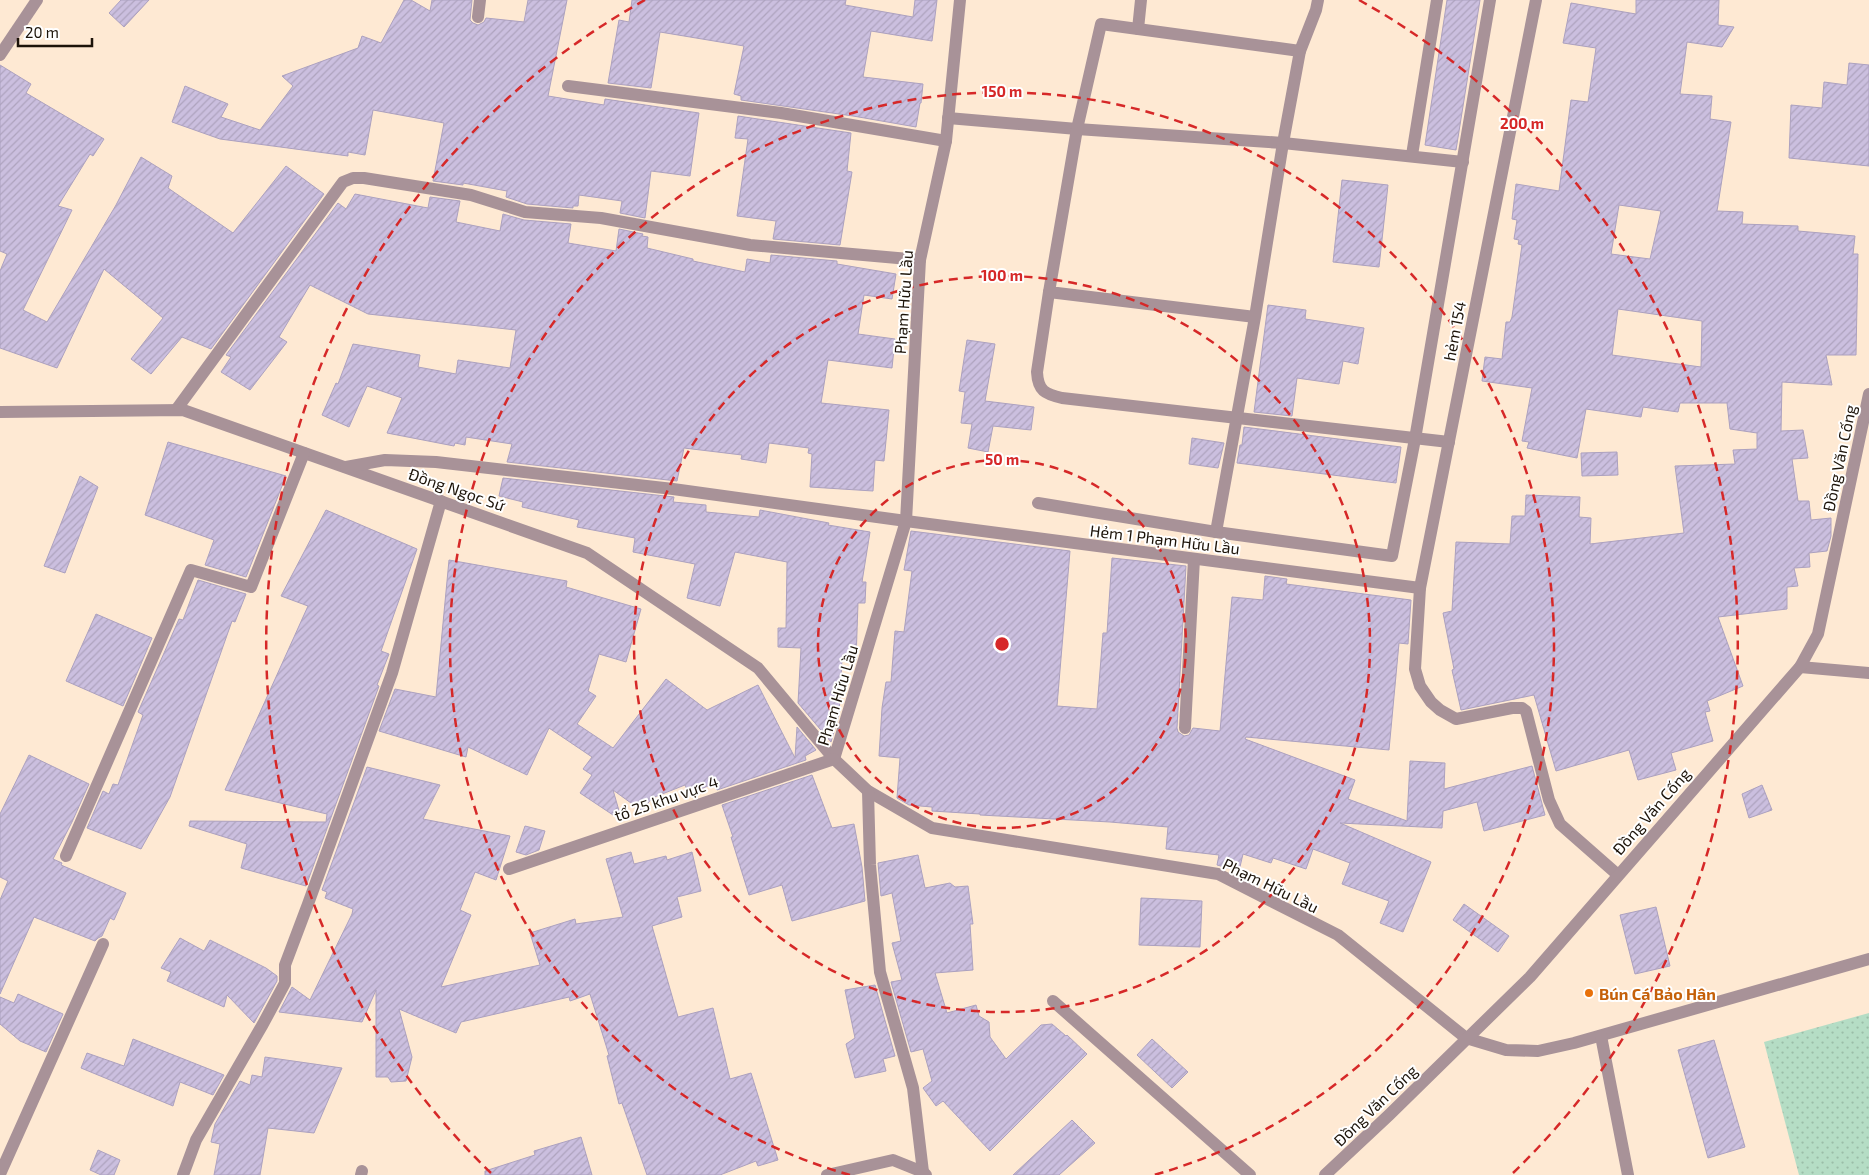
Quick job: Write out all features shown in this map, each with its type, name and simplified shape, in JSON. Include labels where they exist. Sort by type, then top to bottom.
[{"type":"street","points":[[0,55],[37,0]]},
{"type":"street","points":[[478,17],[480,0]]},
{"type":"street","name":"Phạm Hữu Lầu","points":[[960,0],[946,141],[920,260],[906,521],[834,758],[868,792],[932,828],[1218,874],[1338,936],[1466,1038]]},
{"type":"street","points":[[1138,29],[1141,0]]},
{"type":"street","points":[[1216,532],[1255,317],[1282,143],[1300,51],[1318,0]]},
{"type":"street","points":[[1412,155],[1437,0]]},
{"type":"street","points":[[1038,503],[1216,532],[1392,556],[1415,439],[1490,0]]},
{"type":"street","name":"hẻm 154","points":[[1536,0],[1420,588],[1415,669],[1420,686],[1431,702],[1450,717],[1461,719],[1512,708],[1522,708],[1526,711],[1549,800],[1560,824],[1618,875]]},
{"type":"street","points":[[1300,51],[1101,24],[1076,129],[1037,381],[1041,390],[1050,395],[1072,399],[1449,442]]},
{"type":"street","points":[[568,86],[780,113],[946,141]]},
{"type":"street","points":[[948,118],[1282,143],[1412,155],[1463,162]]},
{"type":"street","points":[[176,410],[343,182],[353,178],[406,184],[471,195],[525,212],[601,218],[750,245],[920,260]]},
{"type":"street","points":[[1050,292],[1255,317]]},
{"type":"street","name":"Đồng Văn Cống","points":[[1325,1175],[1530,977],[1800,667],[1818,634],[1869,394]]},
{"type":"street","name":"Đồng Ngọc Sứ","points":[[0,412],[183,410],[587,553],[758,668],[834,758]]},
{"type":"street","points":[[66,856],[192,570],[251,587],[304,453]]},
{"type":"street","name":"Hẻm 1 Phạm Hữu Lầu","points":[[345,467],[385,460],[436,462],[673,489],[1420,588]]},
{"type":"street","points":[[183,1175],[196,1140],[285,983],[285,965],[392,674],[442,501]]},
{"type":"street","points":[[1185,728],[1194,559]]},
{"type":"street","points":[[1800,667],[1869,673]]},
{"type":"street","name":"tổ 25 khu vực 4","points":[[509,869],[834,758]]},
{"type":"street","points":[[868,792],[870,865],[880,972],[913,1088],[925,1173]]},
{"type":"street","points":[[0,1174],[103,944]]},
{"type":"street","points":[[1466,1038],[1506,1050],[1538,1051],[1602,1036],[1869,959]]},
{"type":"street","points":[[1053,1001],[1250,1175]]},
{"type":"street","points":[[1602,1036],[1628,1175]]},
{"type":"street","points":[[827,1175],[893,1160],[925,1173]]},
{"type":"green space","points":[[1869,1013],[1869,1175],[1799,1175],[1764,1042]]},
{"type":"building","points":[[121,0],[149,0],[124,27],[109,13]]},
{"type":"building","points":[[404,0],[411,0],[430,11],[432,0],[472,0],[470,20],[478,25],[484,22],[486,18],[524,22],[528,0],[567,0],[548,96],[604,105],[605,99],[699,113],[690,176],[651,171],[645,218],[620,213],[622,201],[579,195],[578,206],[573,206],[573,208],[527,204],[506,197],[507,191],[463,183],[463,185],[433,181],[444,123],[373,110],[365,155],[348,152],[348,156],[220,139],[172,122],[185,86],[228,104],[221,117],[260,130],[293,86],[282,76],[358,48],[362,36],[381,43]]},
{"type":"building","points":[[632,0],[846,0],[845,5],[913,17],[915,0],[937,0],[932,41],[871,31],[863,77],[923,84],[916,127],[741,100],[741,96],[734,94],[744,46],[660,32],[651,88],[608,83],[619,20],[629,22]]},
{"type":"building","points":[[1447,0],[1480,0],[1456,150],[1425,145]]},
{"type":"building","points":[[1636,0],[1719,0],[1718,25],[1734,27],[1722,47],[1687,42],[1680,94],[1712,96],[1710,119],[1731,122],[1717,211],[1743,212],[1742,224],[1798,226],[1798,231],[1855,236],[1853,254],[1858,254],[1856,355],[1826,355],[1832,385],[1782,382],[1781,431],[1803,430],[1808,458],[1792,459],[1798,501],[1809,501],[1811,520],[1831,518],[1831,536],[1827,551],[1809,553],[1810,567],[1794,568],[1798,586],[1787,587],[1787,609],[1718,617],[1743,686],[1707,701],[1710,711],[1705,712],[1713,741],[1671,753],[1676,770],[1638,780],[1629,750],[1556,771],[1534,695],[1461,710],[1452,670],[1454,669],[1443,613],[1452,611],[1456,542],[1510,544],[1512,516],[1525,516],[1526,495],[1580,497],[1579,517],[1591,518],[1590,544],[1684,533],[1675,466],[1735,464],[1733,450],[1757,449],[1757,433],[1730,429],[1727,403],[1680,403],[1678,412],[1643,407],[1641,417],[1586,409],[1577,458],[1527,448],[1529,442],[1522,441],[1532,388],[1482,381],[1485,357],[1502,359],[1506,322],[1510,322],[1512,317],[1522,245],[1518,244],[1519,240],[1514,239],[1517,220],[1512,219],[1516,184],[1559,191],[1571,100],[1588,102],[1596,48],[1563,43],[1571,3],[1636,14]],"holes":[[[1619,205],[1661,211],[1650,259],[1611,254]],[[1618,309],[1702,321],[1701,367],[1612,355]]]},
{"type":"building","points":[[1849,63],[1869,65],[1869,166],[1789,158],[1791,105],[1822,108],[1824,82],[1847,85]]},
{"type":"building","points":[[0,65],[31,84],[26,93],[104,139],[93,156],[90,154],[58,206],[72,210],[23,310],[47,322],[116,205],[141,157],[172,176],[168,188],[233,233],[286,166],[324,194],[211,349],[182,337],[151,374],[131,359],[163,318],[104,269],[57,368],[0,348],[0,271],[7,254],[0,251]]},
{"type":"building","points":[[738,116],[851,133],[847,171],[852,172],[840,245],[773,239],[776,221],[737,216],[748,139],[735,138]]},
{"type":"building","points":[[1342,180],[1388,185],[1379,267],[1333,262]]},
{"type":"building","points":[[355,194],[428,208],[430,197],[460,201],[456,222],[500,231],[503,214],[524,220],[571,224],[568,243],[616,251],[619,229],[643,234],[642,236],[648,237],[647,248],[693,259],[693,261],[745,272],[747,259],[770,263],[771,255],[837,261],[837,264],[896,274],[892,299],[864,295],[858,334],[895,339],[892,368],[828,360],[821,403],[889,410],[884,461],[875,460],[873,491],[810,487],[812,454],[808,453],[809,448],[769,443],[766,463],[741,459],[742,455],[684,448],[677,481],[507,462],[512,444],[466,437],[465,445],[455,443],[454,446],[387,433],[402,398],[367,386],[349,427],[322,415],[336,383],[338,384],[353,344],[420,355],[418,367],[456,374],[458,360],[510,368],[516,330],[368,314],[310,285],[279,337],[287,342],[250,390],[221,372],[231,357],[226,355],[338,203],[346,209]]},
{"type":"building","points":[[1268,305],[1306,310],[1305,319],[1364,328],[1358,364],[1343,361],[1339,384],[1297,378],[1292,416],[1254,412]]},
{"type":"building","points":[[967,340],[995,344],[985,401],[1034,407],[1031,430],[993,426],[988,452],[968,448],[972,424],[961,423],[965,392],[959,391]]},
{"type":"building","points":[[1244,427],[1401,447],[1396,483],[1237,463]]},
{"type":"building","points":[[1192,438],[1224,443],[1218,468],[1189,464]]},
{"type":"building","points":[[168,442],[286,476],[246,577],[205,565],[214,540],[145,515]]},
{"type":"building","points":[[1617,452],[1618,475],[1582,476],[1581,453]]},
{"type":"building","points":[[80,476],[98,487],[65,573],[44,566]]},
{"type":"building","points":[[503,478],[674,497],[673,502],[706,505],[706,512],[759,517],[760,510],[870,532],[862,582],[866,582],[865,603],[858,603],[856,660],[842,659],[839,715],[831,742],[798,703],[801,648],[778,647],[778,628],[786,628],[787,562],[735,552],[720,606],[687,598],[695,564],[633,552],[635,538],[577,527],[579,520],[522,507],[523,502],[499,496]]},
{"type":"building","points":[[326,510],[417,549],[381,651],[389,654],[377,685],[379,686],[306,886],[241,868],[247,844],[189,826],[190,821],[326,822],[327,814],[225,790],[308,606],[281,596]]},
{"type":"building","points":[[911,531],[1070,551],[1057,706],[1097,709],[1103,633],[1107,633],[1112,558],[1186,566],[1177,728],[1178,732],[1184,736],[1189,735],[1193,728],[1220,731],[1232,597],[1263,600],[1265,576],[1287,579],[1286,584],[1411,600],[1408,644],[1399,643],[1389,750],[1246,737],[1245,739],[1355,780],[1348,799],[1407,821],[1410,761],[1445,763],[1444,789],[1532,766],[1545,815],[1484,831],[1477,802],[1443,811],[1442,828],[1340,823],[1431,862],[1403,932],[1380,923],[1389,901],[1342,884],[1350,863],[1313,849],[1306,869],[1273,858],[1271,863],[1243,854],[1239,871],[1217,865],[1219,855],[1166,849],[1168,827],[932,811],[932,807],[909,805],[897,798],[900,758],[879,756],[882,708],[886,682],[891,682],[895,631],[904,632],[912,571],[904,570]]},
{"type":"building","points":[[449,560],[567,581],[566,587],[641,609],[626,662],[599,654],[588,691],[596,696],[577,724],[613,748],[666,679],[707,710],[758,685],[795,758],[797,727],[816,750],[805,756],[806,760],[717,790],[715,783],[689,794],[685,785],[652,798],[642,811],[613,790],[622,821],[580,793],[592,775],[583,769],[592,757],[549,728],[527,775],[468,747],[466,757],[379,731],[395,689],[436,697]]},
{"type":"building","points":[[198,580],[246,594],[235,622],[232,621],[170,797],[141,849],[87,828],[103,791],[109,794],[113,784],[118,785],[143,715],[138,712],[179,619],[183,620]]},
{"type":"building","points":[[96,614],[152,638],[123,706],[66,681]]},
{"type":"building","points":[[29,755],[89,784],[53,859],[62,863],[61,865],[126,893],[114,920],[110,918],[102,936],[95,941],[34,917],[0,994],[0,900],[8,881],[0,877],[0,814]]},
{"type":"building","points":[[367,767],[440,785],[423,819],[510,836],[496,880],[475,872],[460,910],[471,915],[441,987],[540,965],[530,933],[575,919],[576,924],[623,917],[606,859],[631,852],[634,864],[666,856],[667,860],[692,852],[701,891],[677,897],[682,917],[652,926],[678,1017],[713,1008],[730,1079],[751,1073],[778,1160],[758,1166],[756,1161],[720,1175],[647,1175],[622,1103],[619,1104],[607,1056],[609,1055],[590,994],[570,1001],[569,997],[461,1022],[456,1033],[399,1009],[412,1057],[406,1081],[391,1082],[388,1077],[376,1077],[376,990],[362,1022],[279,1012],[292,987],[310,1000],[352,914],[353,909],[325,898],[327,892],[322,890]]},
{"type":"building","points":[[812,775],[832,828],[854,824],[862,867],[865,901],[792,921],[782,885],[749,895],[722,805]]},
{"type":"building","points":[[1762,785],[1772,810],[1749,818],[1742,794]]},
{"type":"building","points":[[525,826],[545,831],[539,850],[526,855],[516,852]]},
{"type":"building","points":[[918,855],[925,888],[950,883],[955,887],[968,886],[973,924],[970,924],[973,970],[935,973],[947,1013],[976,1005],[979,1016],[989,1022],[990,1037],[1006,1059],[1041,1025],[1052,1024],[1087,1054],[990,1151],[943,1101],[936,1106],[923,1088],[932,1081],[923,1049],[911,1052],[891,982],[902,980],[892,943],[901,941],[892,893],[881,896],[878,863]]},
{"type":"building","points":[[1141,898],[1202,901],[1200,947],[1139,945]]},
{"type":"building","points":[[1464,904],[1509,936],[1498,952],[1453,920]]},
{"type":"building","points":[[1656,907],[1670,966],[1635,974],[1620,915]]},
{"type":"building","points":[[180,938],[204,951],[210,940],[266,968],[277,976],[277,981],[254,1023],[227,995],[224,1007],[167,981],[171,972],[161,968]]},
{"type":"building","points":[[875,985],[895,1056],[883,1059],[886,1071],[855,1078],[846,1044],[855,1038],[845,990]]},
{"type":"building","points":[[18,994],[63,1014],[46,1052],[20,1041],[0,1024],[0,997],[14,1003]]},
{"type":"building","points":[[133,1039],[224,1075],[213,1095],[180,1082],[173,1106],[81,1068],[87,1053],[124,1066]]},
{"type":"building","points":[[1152,1039],[1188,1072],[1172,1088],[1137,1055]]},
{"type":"building","points":[[1714,1040],[1745,1147],[1708,1158],[1678,1050]]},
{"type":"building","points":[[265,1057],[342,1068],[314,1133],[268,1128],[260,1175],[214,1175],[220,1144],[211,1142],[215,1124],[240,1081],[250,1085],[252,1075],[262,1077]]},
{"type":"building","points":[[1072,1120],[1095,1143],[1059,1175],[1013,1175]]},
{"type":"building","points":[[581,1137],[592,1175],[485,1175],[485,1171],[535,1155],[534,1151]]},
{"type":"building","points":[[98,1150],[120,1160],[114,1175],[101,1175],[90,1170]]},
{"type":"place","name":"Bún Cá Bảo Hân","points":[[1589,993]]}]
